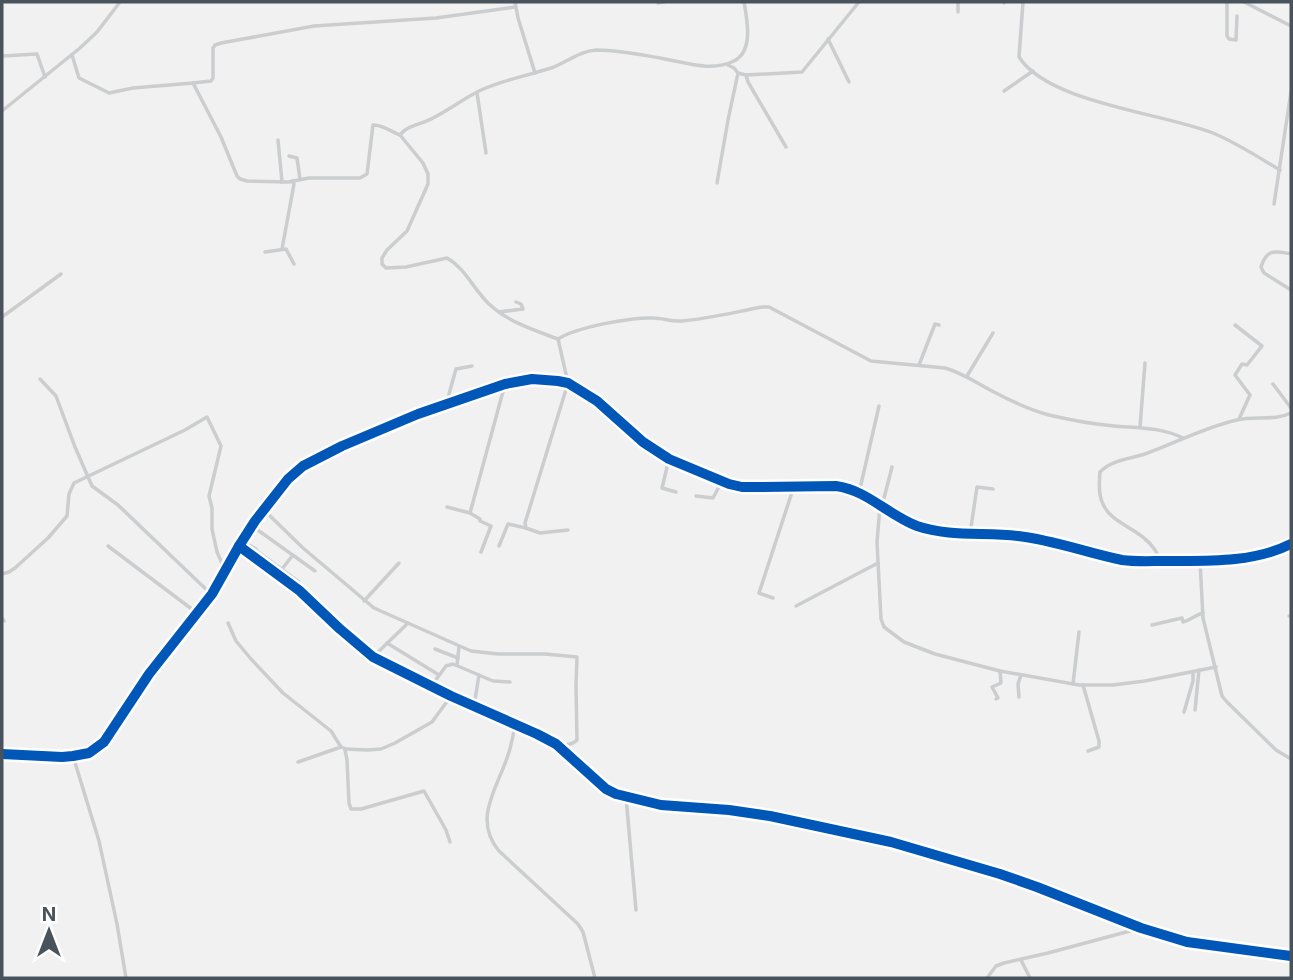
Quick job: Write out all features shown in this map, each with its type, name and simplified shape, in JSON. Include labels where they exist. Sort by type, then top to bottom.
[{"type":"street","points":[[2,111],[72,55],[97,32],[121,2]]},
{"type":"street","points":[[658,3],[664,2]]},
{"type":"street","points":[[400,135],[405,129],[432,119],[477,93],[513,78],[554,67],[592,50],[700,66],[726,64],[739,57],[747,45],[744,2]]},
{"type":"street","points":[[726,64],[738,73],[746,75],[802,72],[859,2]]},
{"type":"street","points":[[958,2],[958,12]]},
{"type":"street","points":[[1023,2],[1019,57],[1023,63],[1051,83],[1089,99],[1212,133],[1280,170]]},
{"type":"street","points":[[1227,2],[1228,39],[1236,40],[1237,16]]},
{"type":"street","points":[[1244,2],[1291,26]]},
{"type":"street","points":[[72,55],[79,78],[108,93],[211,81],[213,47],[220,43],[314,26],[436,18],[515,5],[535,73]]},
{"type":"street","points":[[828,39],[849,82]]},
{"type":"street","points":[[2,56],[37,54],[45,77]]},
{"type":"street","points":[[1004,91],[1033,71]]},
{"type":"street","points":[[717,183],[738,73]]},
{"type":"street","points":[[746,75],[786,147]]},
{"type":"street","points":[[193,83],[240,179],[247,181],[282,182],[309,178],[363,177],[367,174],[373,125],[377,124],[400,135],[423,163],[428,174],[428,184],[407,231],[384,253],[382,264],[386,268],[406,267],[447,258],[499,312],[526,328],[558,340]]},
{"type":"street","points":[[1274,204],[1291,92]]},
{"type":"street","points":[[477,93],[486,153]]},
{"type":"street","points":[[278,139],[282,182]]},
{"type":"street","points":[[289,156],[297,158],[300,179]]},
{"type":"street","points":[[282,249],[294,184],[292,181]]},
{"type":"street","points":[[265,252],[286,249],[294,264]]},
{"type":"street","points":[[1291,254],[1274,251],[1269,253],[1263,259],[1261,267],[1264,273],[1291,290]]},
{"type":"street","points":[[2,317],[61,274]]},
{"type":"street","points":[[499,312],[523,309],[521,304],[516,302]]},
{"type":"street","points":[[558,340],[584,329],[635,319],[661,318],[676,322],[769,307],[870,361],[945,368],[1037,412],[1105,425],[1140,427],[1183,438]]},
{"type":"street","points":[[919,365],[935,324],[939,325]]},
{"type":"street","points":[[1235,325],[1262,346],[1247,365],[1242,364],[1235,375],[1250,395],[1239,419]]},
{"type":"street","points":[[966,376],[993,333]]},
{"type":"street","points":[[526,528],[525,523],[568,383],[558,340]]},
{"type":"street","points":[[1140,427],[1145,363]]},
{"type":"street","points":[[450,403],[449,394],[456,369],[471,366]]},
{"type":"street","points":[[40,379],[56,396],[92,486],[118,505],[212,594]]},
{"type":"street","points":[[2,754],[73,756],[89,752],[104,743],[144,681],[212,594],[252,526],[288,479],[303,466],[317,457],[418,414],[505,384],[531,379],[568,383],[597,401],[643,442],[669,459],[722,481],[742,486],[848,488],[916,525],[944,532],[1047,540],[1126,561],[1223,560],[1262,554],[1291,544]]},
{"type":"street","points":[[470,513],[505,384]]},
{"type":"street","points":[[1161,561],[1147,540],[1109,513],[1100,493],[1100,472],[1113,463],[1239,419],[1279,417],[1291,411],[1273,384]]},
{"type":"street","points":[[859,492],[879,405]]},
{"type":"street","points":[[2,574],[15,568],[65,519],[74,483],[207,417],[221,446],[209,496],[212,529],[217,552],[225,570]]},
{"type":"street","points":[[669,459],[662,488],[676,492]]},
{"type":"street","points":[[892,467],[881,506],[879,609],[884,627],[904,642],[935,654],[1000,671],[1083,685],[1145,681],[1216,667]]},
{"type":"street","points":[[696,496],[713,498],[722,481]]},
{"type":"street","points":[[773,598],[759,593],[794,486]]},
{"type":"street","points":[[970,534],[977,486],[993,489]]},
{"type":"street","points":[[447,507],[470,513],[491,526],[481,552]]},
{"type":"street","points":[[264,510],[303,548],[374,608],[471,651],[577,657],[578,740],[560,747]]},
{"type":"street","points":[[499,546],[508,524],[540,533],[568,530]]},
{"type":"street","points":[[252,526],[315,571]]},
{"type":"street","points":[[242,541],[299,582],[295,587]]},
{"type":"street","points":[[108,546],[197,613]]},
{"type":"street","points":[[239,546],[295,587],[373,657],[451,696],[537,734],[560,747],[606,789],[626,797],[661,805],[754,814],[891,842],[1025,883],[1141,928],[1187,942],[1291,956]]},
{"type":"street","points":[[251,555],[255,550]]},
{"type":"street","points":[[278,574],[293,555]]},
{"type":"street","points":[[1200,561],[1203,613],[1222,696],[1276,750],[1291,759]]},
{"type":"street","points":[[364,601],[399,563]]},
{"type":"street","points":[[796,606],[878,563]]},
{"type":"street","points":[[1152,625],[1182,618],[1183,622],[1203,613]]},
{"type":"street","points":[[229,623],[236,641],[251,659],[283,692],[331,731],[343,747],[347,760],[351,809],[361,809],[424,791],[450,842]]},
{"type":"street","points":[[373,657],[408,623]]},
{"type":"street","points":[[1073,684],[1079,632]]},
{"type":"street","points":[[387,643],[439,675]]},
{"type":"street","points":[[457,665],[458,645]]},
{"type":"street","points":[[435,649],[458,658]]},
{"type":"street","points":[[432,685],[449,664],[493,681],[510,682]]},
{"type":"street","points":[[996,699],[998,698],[992,687],[1001,683],[1000,671]]},
{"type":"street","points":[[1195,710],[1196,671]]},
{"type":"street","points":[[1184,712],[1196,671]]},
{"type":"street","points":[[474,706],[479,675]]},
{"type":"street","points":[[1019,697],[1018,684],[1021,675]]},
{"type":"street","points":[[1083,685],[1099,741],[1099,747],[1088,751]]},
{"type":"street","points":[[298,762],[343,747],[380,749],[395,743],[432,722],[451,696]]},
{"type":"street","points":[[515,725],[507,759],[496,781],[487,817],[486,828],[490,841],[578,924],[583,932],[595,978]]},
{"type":"street","points":[[73,756],[99,841],[126,978]]},
{"type":"street","points":[[626,797],[636,910]]},
{"type":"street","points":[[988,978],[996,966],[1141,928]]},
{"type":"street","points":[[1021,960],[1030,978]]},
{"type":"cycle path","points":[[2,754],[73,756],[89,753],[104,742],[149,674],[212,594],[255,521],[288,479],[303,466],[342,446],[418,414],[505,384],[532,379],[568,383],[597,401],[643,442],[669,459],[729,484],[742,487],[847,488],[906,521],[929,529],[1031,538],[1133,561],[1230,560],[1261,555],[1291,544]]},
{"type":"cycle path","points":[[239,546],[300,591],[373,657],[556,744],[606,789],[616,794],[661,805],[770,816],[891,842],[1000,874],[1141,928],[1187,942],[1291,956]]}]
